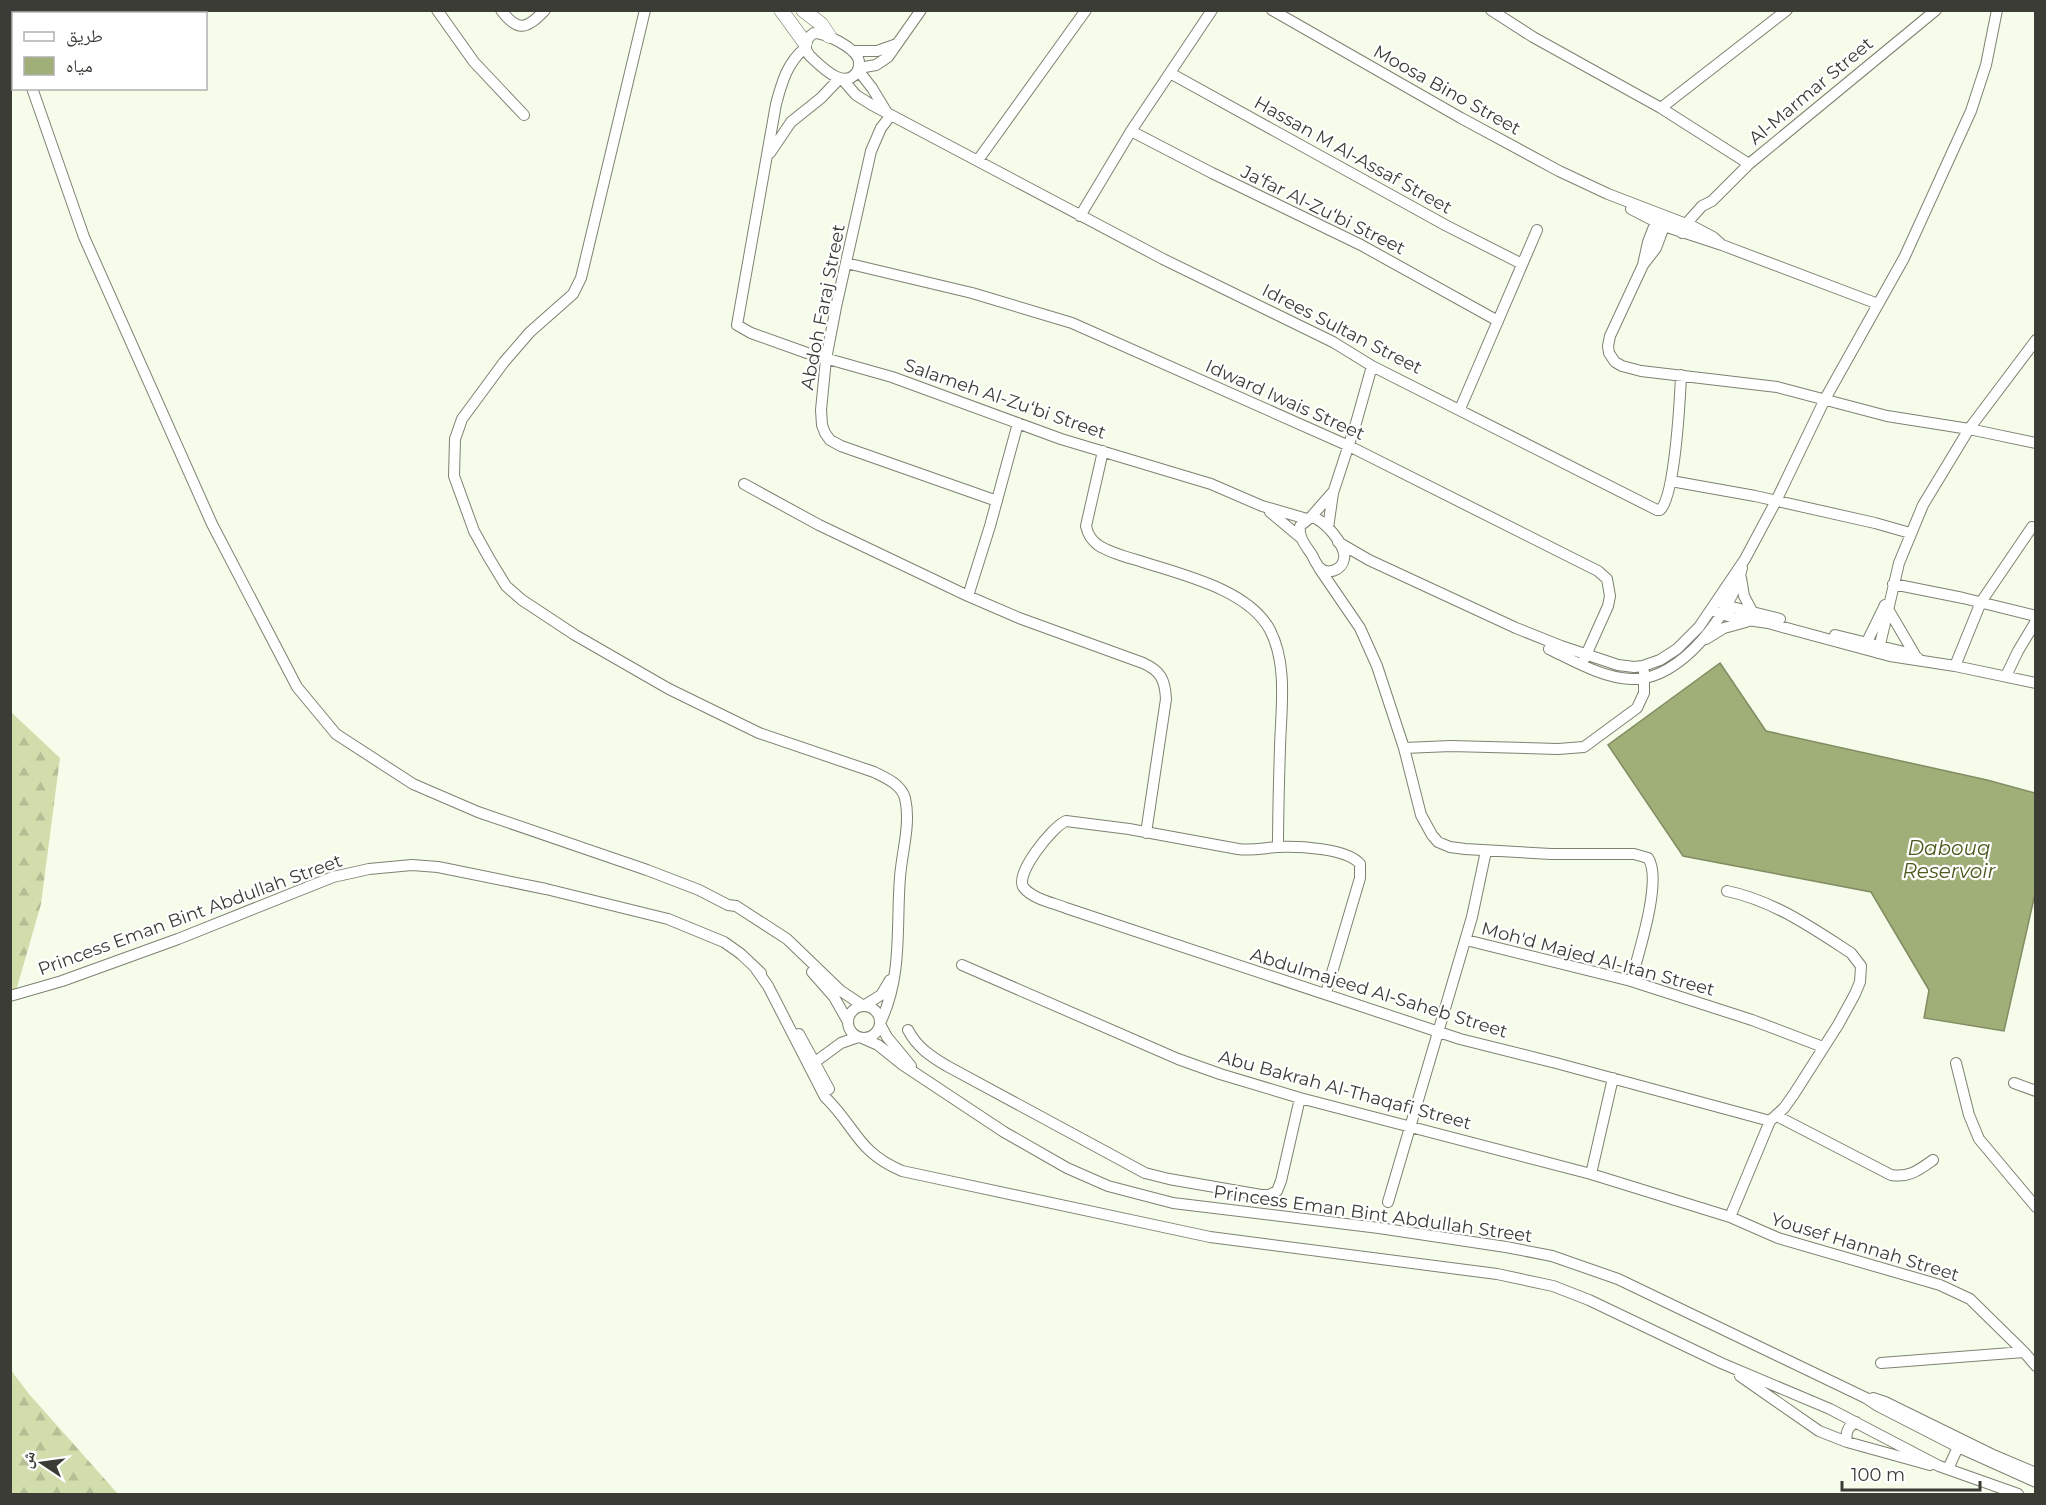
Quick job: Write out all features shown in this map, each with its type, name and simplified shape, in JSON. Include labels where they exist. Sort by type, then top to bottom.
[{"type":"street","points":[[436,10],[474,62],[524,115]]},
{"type":"street","points":[[501,10],[520,27],[534,22],[545,10]]},
{"type":"street","points":[[645,10],[581,278],[573,294],[530,332],[504,362],[462,419],[455,439],[454,476],[474,531],[506,586],[522,600],[575,635],[669,689],[715,712],[759,733],[874,772],[889,779],[901,789],[907,813],[892,993],[876,1033],[867,1038],[841,1043],[810,1061]]},
{"type":"street","points":[[781,10],[805,46]]},
{"type":"street","points":[[803,10],[821,24],[829,36]]},
{"type":"street","points":[[768,155],[791,122],[841,79],[852,77],[858,69],[882,62],[888,57],[921,10]]},
{"type":"street","points":[[978,160],[1086,10]]},
{"type":"street","points":[[1080,216],[1131,131],[1212,10]]},
{"type":"street","name":"Moosa Bino Street","points":[[1272,10],[1559,171],[1661,220],[1878,304]]},
{"type":"street","points":[[1491,10],[1541,41],[1661,108],[1749,164]]},
{"type":"street","points":[[1661,108],[1786,10]]},
{"type":"street","name":"Al-Marmar Street","points":[[1688,230],[1712,201],[1749,164],[1936,10]]},
{"type":"street","points":[[1696,646],[1776,501],[1825,399],[1908,250],[1967,122],[1986,65],[1997,10]]},
{"type":"street","points":[[768,155],[781,85],[793,59],[805,46],[809,36],[814,33],[829,36],[853,51],[858,58],[858,69],[889,113]]},
{"type":"street","points":[[853,51],[877,51],[900,43]]},
{"type":"street","name":"Idrees Sultan Street","points":[[805,46],[810,56],[841,79],[856,95],[1080,216],[1333,342],[1372,366],[1652,509],[1660,510],[1664,507],[1671,481],[1681,375]]},
{"type":"street","name":"Hassan M Al-Assaf Street","points":[[1170,73],[1447,226],[1522,264]]},
{"type":"street","points":[[33,90],[84,237],[212,524],[297,687],[336,734],[413,784],[478,812],[664,877],[740,909],[787,939],[841,990],[863,1005],[870,1006],[878,1013],[880,1023]]},
{"type":"street","name":"Abdoh Faraj Street","points":[[889,113],[871,151],[846,263],[826,359],[821,410],[822,425],[830,440],[841,446],[997,501]]},
{"type":"street","name":"Ja‘far Al-Zu‘bi Street","points":[[1131,131],[1360,245],[1498,321]]},
{"type":"street","name":"Salameh Al-Zu‘bi Street","points":[[768,155],[737,325],[751,333],[826,359],[901,380],[1017,423],[1211,484],[1262,506],[1321,520],[1328,528]]},
{"type":"street","points":[[1661,220],[1610,336],[1609,353],[1615,362],[1641,371],[1777,387],[1887,416],[1969,429],[2036,443]]},
{"type":"street","points":[[1460,409],[1537,230]]},
{"type":"street","name":"Idward Iwais Street","points":[[846,263],[972,293],[1072,323],[1349,446],[1552,547],[1604,575],[1610,586],[1608,606],[1584,659]]},
{"type":"street","points":[[1879,649],[1893,584],[1904,548],[1923,505],[1969,429],[2036,340]]},
{"type":"street","points":[[1341,599],[1341,566],[1344,554],[1328,528],[1333,493],[1372,366]]},
{"type":"street","points":[[968,596],[997,501],[1017,423]]},
{"type":"street","points":[[1103,451],[1086,526],[1092,540],[1100,547],[1120,555],[1199,581],[1230,594],[1250,607],[1270,630],[1279,655],[1282,687],[1278,847]]},
{"type":"street","points":[[1671,481],[1776,501],[1910,533]]},
{"type":"street","points":[[744,484],[819,525],[968,596],[1019,618],[1143,663],[1159,672],[1165,687],[1166,699],[1146,832],[1248,850],[1278,847],[1339,852],[1354,858],[1360,864],[1360,878],[1326,993]]},
{"type":"street","points":[[1301,538],[1300,528],[1333,493]]},
{"type":"street","name":"Salameh Al-Zu‘bi Street","points":[[1262,506],[1301,538],[1360,628],[1377,666],[1404,748],[1421,814],[1438,842],[1450,847],[1486,851],[1634,854],[1648,858],[1654,869],[1653,887],[1632,981]]},
{"type":"street","points":[[1954,666],[1981,602],[2032,527]]},
{"type":"street","points":[[1338,542],[1369,560],[1621,677],[1645,679],[1667,670],[1696,646],[1724,628],[1752,616]]},
{"type":"street","points":[[1584,659],[1627,667],[1643,666],[1660,660],[1677,649],[1719,607],[1741,575],[1745,559]]},
{"type":"street","points":[[1319,568],[1329,572],[1352,561],[1369,560]]},
{"type":"street","points":[[1741,575],[1744,596],[1752,616]]},
{"type":"street","points":[[1893,584],[2036,616]]},
{"type":"street","points":[[1865,645],[1889,604]]},
{"type":"street","points":[[1889,604],[1919,658]]},
{"type":"street","points":[[1719,607],[1826,633],[1907,660],[1919,658],[2036,683]]},
{"type":"street","points":[[2006,676],[2036,621]]},
{"type":"street","points":[[1404,748],[1451,746],[1558,749],[1584,747],[1636,708],[1644,693],[1643,666]]},
{"type":"street","name":"Abdulmajeed Al-Saheb Street","points":[[1146,832],[1073,821],[1060,823],[1031,859],[1021,883],[1032,894],[1101,921],[1326,993],[1460,1040],[1774,1119],[1891,1175],[1902,1177],[1913,1174],[1933,1160]]},
{"type":"street","points":[[1388,1202],[1466,940],[1486,851]]},
{"type":"street","name":"Princess Eman Bint Abdullah Street","points":[[10,996],[62,981],[178,939],[333,877],[369,869],[412,865],[438,867],[523,884],[668,919],[724,942],[741,954],[768,986],[810,1061],[823,1094],[833,1103],[865,1148],[882,1161],[902,1171],[1210,1237],[1485,1272],[1534,1281],[1589,1300],[1721,1363]]},
{"type":"street","points":[[1727,891],[1755,898],[1794,916],[1851,953],[1858,959],[1861,966],[1860,982],[1838,1025],[1794,1094],[1774,1119],[1730,1218]]},
{"type":"street","points":[[728,905],[801,958],[834,997],[850,1032],[860,1038]]},
{"type":"street","name":"Moh'd Majed Al-Itan Street","points":[[1466,940],[1632,981],[1752,1020],[1822,1047]]},
{"type":"street","points":[[810,1061],[837,1038],[852,1010],[876,999],[886,990],[897,953]]},
{"type":"street","name":"Abu Bakrah Al-Thaqafi Street","points":[[962,965],[1187,1062],[1300,1098],[1591,1174],[1730,1218]]},
{"type":"street","name":"Princess Eman Bint Abdullah Street","points":[[880,1023],[887,1037],[914,1071]]},
{"type":"street","points":[[908,1030],[923,1050],[947,1066],[1145,1173],[1261,1195],[1277,1191],[1300,1098]]},
{"type":"street","name":"Princess Eman Bint Abdullah Street","points":[[860,1038],[878,1046],[1004,1132],[1067,1168],[1108,1186],[1173,1203],[1379,1228],[1552,1256],[1618,1279],[1866,1398],[1958,1447],[2036,1482]]},
{"type":"street","points":[[1956,1063],[1969,1115],[1979,1139],[2034,1203]]},
{"type":"street","points":[[1591,1174],[1613,1078]]},
{"type":"street","points":[[2014,1083],[2036,1091]]},
{"type":"street","name":"Yousef Hannah Street","points":[[1730,1218],[1778,1238],[1879,1266],[1955,1291],[1980,1307],[2036,1366]]},
{"type":"street","points":[[1881,1363],[2024,1352]]},
{"type":"street","points":[[1721,1363],[1830,1409],[1944,1468],[2018,1494]]},
{"type":"street","points":[[1721,1363],[1813,1427],[1847,1443],[1944,1468]]},
{"type":"street","points":[[1785,1408],[1792,1402],[1792,1394]]},
{"type":"street","name":"Princess Eman Bint Abdullah Street","points":[[1866,1398],[1885,1402],[1991,1454],[2036,1473]]},
{"type":"street","points":[[1847,1443],[1846,1432],[1856,1422]]},
{"type":"street","points":[[1944,1468],[1958,1447]]},
{"type":"green space","points":[[10,711],[60,758],[41,904],[14,998],[10,999]]},
{"type":"green space","points":[[10,1369],[29,1394],[118,1494],[11,1494]]},
{"type":"water","name":"Dabouq Reservoir","points":[[1720,663],[1766,731],[1987,780],[2035,793],[2035,894],[2004,1031],[1924,1018],[1929,990],[1871,892],[1683,856],[1608,745]]}]
